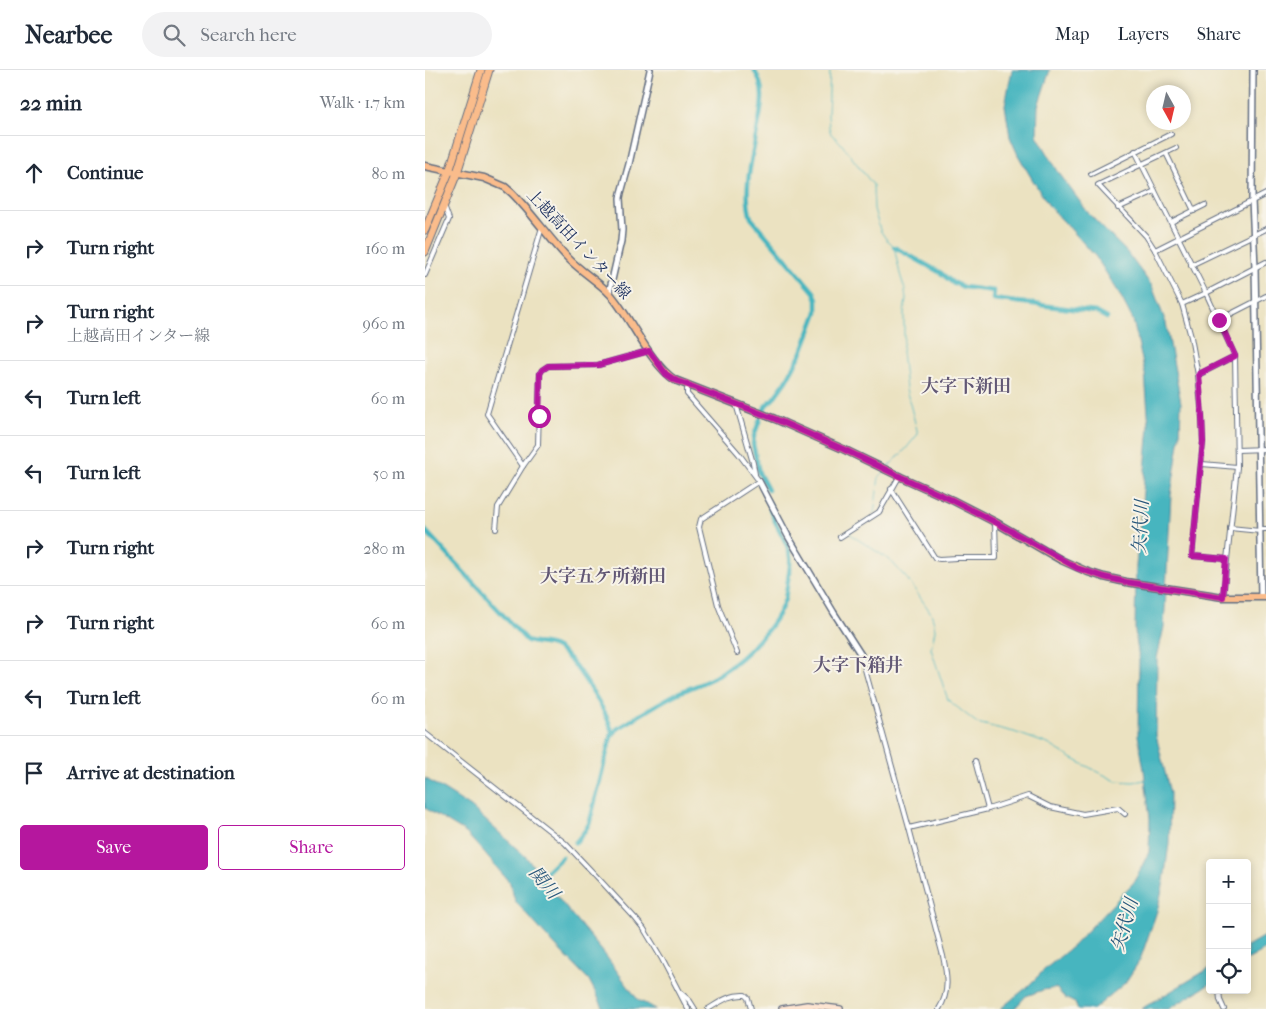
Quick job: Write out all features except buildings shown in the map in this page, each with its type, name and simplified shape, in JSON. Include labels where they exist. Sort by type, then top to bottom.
[{"type":"highway","points":[[425,230],[449,172],[481,70]]},
{"type":"highway","points":[[425,252],[457,173],[489,70]]},
{"type":"main road","name":"上越高田インター線","points":[[425,166],[484,178],[505,187],[516,197],[575,265],[609,293],[649,351],[670,377],[843,449],[952,500],[1077,568],[1126,582],[1223,597],[1263,597]]},
{"type":"main road","points":[[781,1009],[807,1005],[840,1009]]},
{"type":"street","points":[[609,293],[621,241],[620,198],[650,70]]},
{"type":"street","points":[[1253,70],[1253,200],[1263,597]]},
{"type":"street","points":[[1091,174],[1171,134]]},
{"type":"street","points":[[1176,148],[1098,185],[1146,236],[1182,304],[1199,374],[1203,428],[1202,464],[1192,556],[1226,559]]},
{"type":"street","points":[[1135,151],[1206,293],[1235,356],[1237,467],[1223,597]]},
{"type":"street","points":[[1166,153],[1193,211]]},
{"type":"street","points":[[1118,208],[1155,190]]},
{"type":"street","points":[[1155,250],[1266,194]]},
{"type":"street","points":[[1171,222],[1205,205]]},
{"type":"street","points":[[425,275],[449,220],[444,206]]},
{"type":"street","points":[[523,466],[487,414],[542,227]]},
{"type":"street","points":[[1191,265],[1266,229]]},
{"type":"street","points":[[1182,304],[1266,262]]},
{"type":"street","points":[[1219,320],[1266,296]]},
{"type":"street","points":[[496,529],[498,506],[538,445],[540,374],[542,370],[548,366],[598,365],[649,351]]},
{"type":"street","points":[[1199,374],[1235,356]]},
{"type":"street","points":[[689,386],[687,394],[739,454],[759,481],[788,536],[861,655],[909,828],[946,973],[945,993],[939,1009]]},
{"type":"street","points":[[736,404],[755,476]]},
{"type":"street","points":[[1237,450],[1266,449]]},
{"type":"street","points":[[1202,464],[1237,467]]},
{"type":"street","points":[[840,537],[879,512],[899,476]]},
{"type":"street","points":[[1259,476],[1266,476]]},
{"type":"street","points":[[737,653],[718,605],[699,527],[701,519],[759,481]]},
{"type":"street","points":[[891,489],[935,558],[940,560],[996,558],[995,522]]},
{"type":"street","points":[[1260,504],[1266,504]]},
{"type":"street","points":[[1229,528],[1262,530]]},
{"type":"street","points":[[425,733],[565,843],[635,918],[662,959],[688,1009]]},
{"type":"street","points":[[975,760],[987,809]]},
{"type":"street","points":[[909,828],[987,809],[1028,796],[1050,807],[1083,814],[1118,808],[1125,814]]},
{"type":"street","points":[[679,991],[695,1009]]},
{"type":"street","points":[[708,1009],[737,994],[745,995],[748,998],[751,1009]]},
{"type":"street","points":[[1219,994],[1224,1009]]},
{"type":"water","name":"矢代川","points":[[1012,70],[1050,70],[1038,106],[1037,135],[1059,173],[1089,214],[1126,251],[1152,286],[1166,323],[1181,403],[1180,436],[1171,495],[1164,627],[1157,658],[1156,735],[1170,793],[1169,843],[1164,881],[1157,911],[1140,960],[1125,983],[1094,1009],[1078,1009],[1075,1003],[1065,998],[1056,988],[1026,996],[1014,1009],[1000,1009],[1073,946],[1134,882],[1149,852],[1150,819],[1138,735],[1139,659],[1135,631],[1136,566],[1149,427],[1145,373],[1133,320],[1119,293],[1096,257],[1049,206],[1018,155],[1010,137],[1005,105]]},
{"type":"water","name":"関川","points":[[425,778],[471,807],[526,857],[603,952],[638,1000],[656,1009],[604,1009],[589,980],[515,901],[510,883],[485,854],[466,833],[425,808]]},
{"type":"water","points":[[1266,935],[1266,949],[1251,958],[1251,944]]},
{"type":"water","points":[[1206,970],[1206,986],[1169,1009],[1141,1009]]},
{"type":"waterway","points":[[754,70],[762,90],[762,97],[748,184],[751,218],[814,292],[817,299],[817,312],[802,352],[786,381],[773,399],[766,405],[763,412]]},
{"type":"waterway","points":[[830,70],[828,115],[831,134],[840,142],[873,185],[874,209],[880,230],[894,247],[905,290],[902,351],[906,389],[918,434],[888,467]]},
{"type":"waterway","points":[[894,247],[941,273],[954,284],[994,291],[993,299],[1096,312],[1107,318]]},
{"type":"waterway","points":[[760,419],[753,444],[759,473],[768,490]]},
{"type":"waterway","points":[[874,513],[879,477],[884,472]]},
{"type":"waterway","points":[[612,736],[617,729],[661,702],[710,680],[721,673],[740,659],[775,620],[785,599],[790,560],[789,550],[773,518],[769,504]]},
{"type":"waterway","points":[[425,530],[527,641],[553,646],[564,654],[581,674],[604,712],[612,732],[590,821],[586,830],[575,843]]},
{"type":"waterway","points":[[850,532],[851,535],[890,560],[908,580],[931,613],[935,630],[931,649],[948,700],[977,723],[1014,732],[1048,744],[1116,781],[1133,782],[1145,780]]},
{"type":"waterway","name":"関川","points":[[538,880],[562,857]]},
{"type":"district","name":"大字下新田","points":[[966,386]]},
{"type":"district","name":"大字五ケ所新田","points":[[603,576]]},
{"type":"district","name":"大字下箱井","points":[[858,665]]},
{"type":"route","points":[[539,416],[540,374],[544,367],[598,365],[649,351],[666,374],[675,380],[775,419],[843,449],[952,500],[1077,568],[1126,582],[1223,597],[1226,559],[1192,556],[1203,442],[1199,374],[1235,356],[1219,320]]}]
